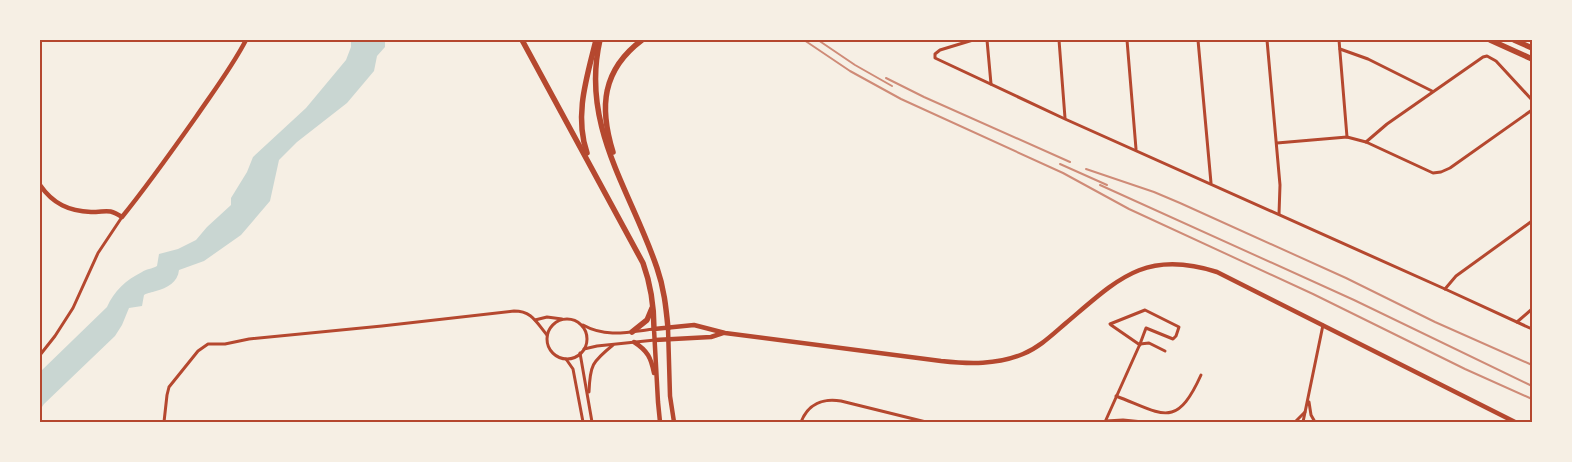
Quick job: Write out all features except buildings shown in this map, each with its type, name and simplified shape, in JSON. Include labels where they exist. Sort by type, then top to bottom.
[{"type":"main road","points":[[522,40],[644,263],[653,303],[654,329]]},
{"type":"main road","points":[[593,169],[584,143],[581,119],[584,90],[596,45],[600,40]]},
{"type":"main road","points":[[626,191],[612,150],[604,113],[613,74],[622,59],[642,40]]},
{"type":"main road","points":[[1490,40],[1532,59]]},
{"type":"main road","points":[[1514,40],[1532,48]]},
{"type":"main road","points":[[596,45],[595,86],[599,121],[609,153],[659,274],[664,294],[668,328]]},
{"type":"main road","points":[[632,332],[647,320],[653,303]]},
{"type":"street","points":[[40,355],[56,336],[73,308],[98,253],[232,65],[246,40]]},
{"type":"street","points":[[973,40],[940,50],[936,52],[935,56],[938,60],[1066,119],[1532,329]]},
{"type":"street","points":[[987,40],[991,84]]},
{"type":"street","points":[[1059,40],[1066,119]]},
{"type":"street","points":[[1127,40],[1136,149]]},
{"type":"street","points":[[1198,40],[1211,184]]},
{"type":"street","points":[[1267,40],[1280,186],[1279,214]]},
{"type":"street","points":[[1339,40],[1347,138]]},
{"type":"street","points":[[1340,49],[1368,59],[1432,91]]},
{"type":"street","points":[[1366,142],[1432,91],[1479,59],[1488,56],[1496,61],[1532,100]]},
{"type":"street","points":[[1277,143],[1347,138],[1366,142],[1425,170],[1436,173],[1450,168],[1532,110]]},
{"type":"street","points":[[40,185],[56,203],[83,211],[113,211],[122,217]]},
{"type":"street","points":[[1446,289],[1456,276],[1532,221]]},
{"type":"street","points":[[535,320],[547,317],[569,319],[600,332],[616,334],[694,325],[725,333],[941,361],[966,364],[988,363],[1011,358],[1034,348],[1122,277],[1149,266],[1171,264],[1201,267],[1217,272],[1323,324],[1515,422]]},
{"type":"street","points":[[1517,322],[1532,309]]},
{"type":"street","points":[[1143,422],[1123,420],[1105,422],[1140,344],[1146,328],[1173,339],[1179,327],[1146,310],[1110,324],[1140,344],[1149,343],[1165,351]]},
{"type":"street","points":[[164,422],[166,395],[169,388],[198,351],[208,344],[225,344],[249,339],[514,311],[526,312],[547,335]]},
{"type":"street","points":[[563,319],[553,325],[547,335],[551,351],[558,357],[572,358],[580,354],[584,349],[586,333],[580,324]]},
{"type":"street","points":[[1303,422],[1323,324]]},
{"type":"street","points":[[668,328],[670,396],[674,422]]},
{"type":"street","points":[[654,329],[660,422]]},
{"type":"street","points":[[584,349],[655,340],[711,337],[725,333]]},
{"type":"street","points":[[634,342],[649,355],[657,389]]},
{"type":"street","points":[[588,398],[590,370],[598,357],[613,345]]},
{"type":"street","points":[[580,354],[592,422]]},
{"type":"street","points":[[566,359],[573,369],[583,422]]},
{"type":"street","points":[[1116,396],[1158,412],[1171,413],[1188,400],[1201,375]]},
{"type":"street","points":[[1308,398],[1315,422]]},
{"type":"street","points":[[801,422],[803,416],[813,405],[830,400],[926,422]]},
{"type":"street","points":[[1295,422],[1306,411]]},
{"type":"shaded area","points":[[351,40],[385,40],[385,47],[377,56],[374,71],[347,103],[297,142],[279,160],[270,201],[241,235],[204,261],[179,270],[177,278],[168,286],[144,295],[142,306],[129,308],[115,336],[40,410],[40,372],[107,307],[113,296],[126,282],[144,271],[157,266],[159,254],[178,249],[196,240],[231,205],[231,198],[247,172],[253,157],[306,108],[346,60],[351,47]]},
{"type":"railway","points":[[804,40],[850,71],[901,99],[1063,173],[1129,209],[1313,294],[1465,369],[1532,399]]},
{"type":"railway","points":[[818,40],[855,65],[892,86]]},
{"type":"railway","points":[[886,78],[924,97],[1070,162]]},
{"type":"railway","points":[[1060,164],[1107,185]]},
{"type":"railway","points":[[1086,169],[1154,192],[1180,203],[1532,365]]},
{"type":"railway","points":[[1100,185],[1354,300],[1532,386]]}]
